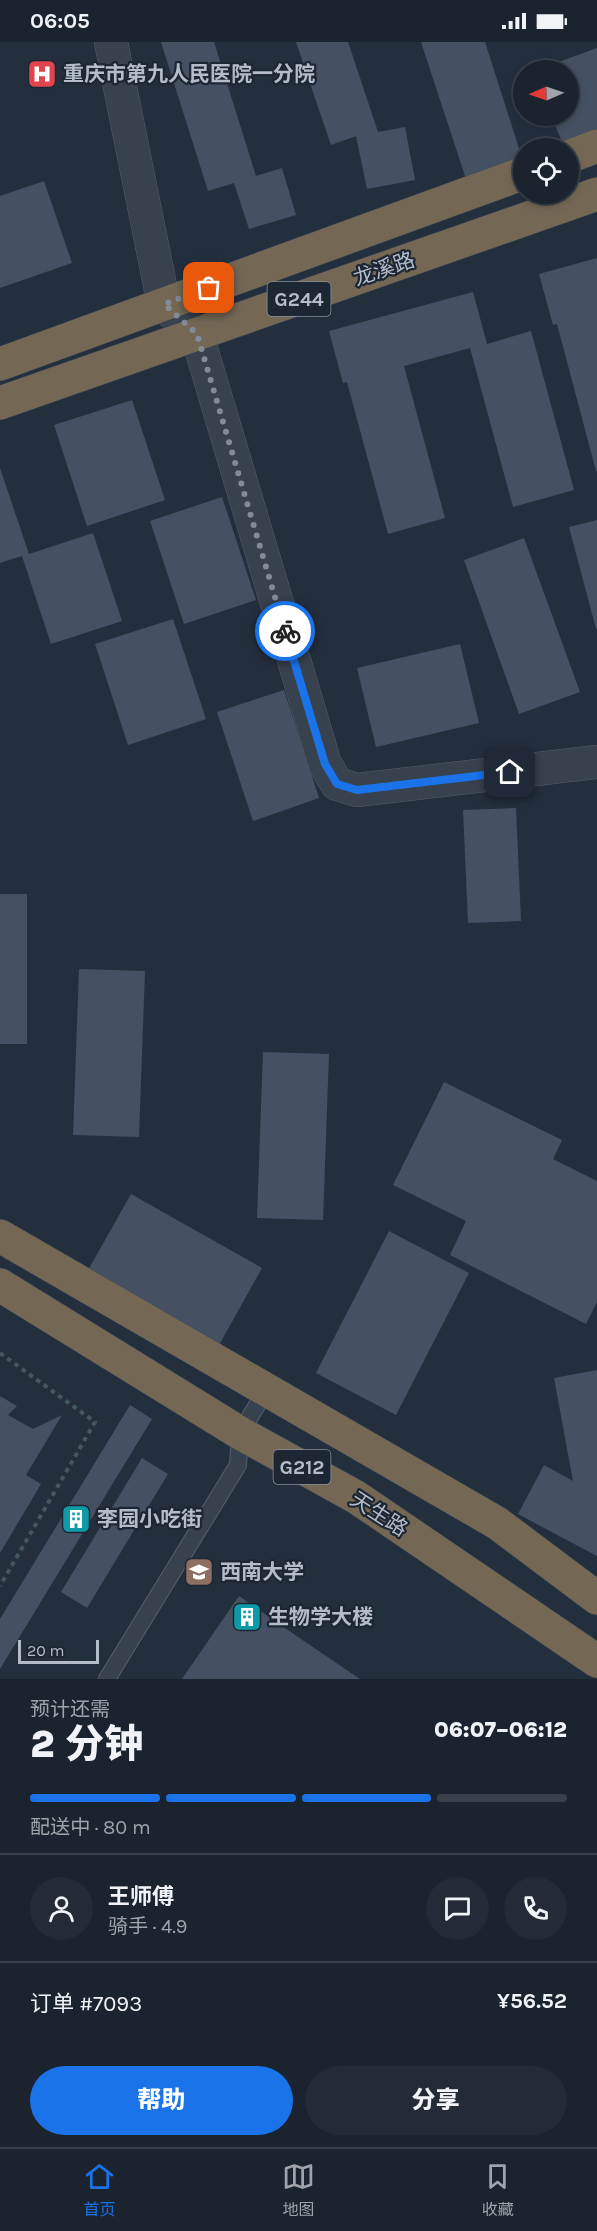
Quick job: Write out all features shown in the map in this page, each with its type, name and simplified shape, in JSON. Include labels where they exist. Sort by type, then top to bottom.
[{"type":"highway","points":[[579,153],[597,146]]},
{"type":"highway","name":"龙溪路","points":[[0,364],[513,177]]},
{"type":"highway","name":"龙溪路","points":[[0,403],[597,194]]},
{"type":"highway","name":"G212","points":[[0,1236],[497,1523],[597,1598]]},
{"type":"highway","name":"天生路","points":[[0,1285],[240,1433],[356,1497],[597,1661]]},
{"type":"street","points":[[111,42],[164,304],[197,334],[325,764],[337,784],[357,790],[597,762]]},
{"type":"lane","points":[[107,1679],[238,1466],[240,1433],[267,1389]]},
{"type":"path","points":[[0,1353],[95,1422],[0,1586]]},
{"type":"building","points":[[161,42],[214,42],[256,176],[282,168],[296,215],[249,229],[234,183],[208,191]]},
{"type":"building","points":[[296,42],[348,42],[378,132],[405,127],[415,180],[367,189],[356,136],[331,145]]},
{"type":"building","points":[[421,42],[485,42],[516,138],[513,138],[513,164],[466,179]]},
{"type":"building","points":[[597,48],[597,136],[579,143],[579,138],[561,138],[555,126],[579,126],[579,60],[564,60]]},
{"type":"building","points":[[44,181],[72,263],[0,288],[0,196]]},
{"type":"building","points":[[597,258],[596,471],[557,324],[553,325],[539,274]]},
{"type":"building","points":[[473,292],[487,344],[531,331],[574,490],[513,507],[470,348],[404,366],[445,518],[388,534],[347,382],[343,383],[329,331]]},
{"type":"building","points":[[132,400],[165,500],[87,526],[54,425]]},
{"type":"building","points":[[0,468],[29,554],[93,533],[122,621],[51,644],[22,556],[0,563]]},
{"type":"building","points":[[222,497],[256,600],[184,624],[150,521]]},
{"type":"building","points":[[597,520],[597,629],[596,629],[569,527]]},
{"type":"building","points":[[524,538],[580,692],[519,714],[464,560]]},
{"type":"building","points":[[173,619],[206,719],[128,745],[95,644]]},
{"type":"building","points":[[460,644],[479,723],[376,747],[357,668]]},
{"type":"building","points":[[284,690],[319,798],[253,821],[217,712]]},
{"type":"building","points":[[516,808],[521,921],[468,923],[463,810]]},
{"type":"building","points":[[0,894],[27,894],[27,1044],[0,1044]]},
{"type":"building","points":[[79,969],[145,971],[139,1137],[73,1135]]},
{"type":"building","points":[[263,1052],[329,1054],[323,1220],[257,1218]]},
{"type":"building","points":[[444,1082],[562,1140],[553,1159],[597,1181],[597,1302],[586,1324],[450,1255],[466,1221],[393,1185]]},
{"type":"building","points":[[131,1194],[262,1268],[218,1347],[87,1272]]},
{"type":"building","points":[[389,1231],[469,1273],[396,1415],[316,1373]]},
{"type":"building","points":[[597,1370],[597,1556],[518,1514],[544,1465],[573,1481],[554,1378]]},
{"type":"building","points":[[0,1396],[17,1406],[8,1415],[33,1429],[62,1415],[26,1475],[41,1484],[0,1553]]},
{"type":"building","name":"李园小吃街","points":[[130,1405],[152,1419],[0,1669],[0,1619]]},
{"type":"building","points":[[142,1458],[168,1474],[87,1608],[61,1592]]},
{"type":"building","name":"生物学大楼","points":[[239,1596],[301,1639],[360,1679],[182,1679]]},
{"type":"way so far","points":[[209,288],[164,304],[197,334],[285,631]]},
{"type":"place","name":"重庆市第九人民医院一分院","points":[[42,74]]},
{"type":"place","name":"李园小吃街","points":[[76,1519]]},
{"type":"place","name":"西南大学","points":[[199,1572]]},
{"type":"place","name":"生物学大楼","points":[[247,1617]]},
{"type":"route","points":[[285,631],[325,764],[337,784],[357,790],[510,772]]}]
